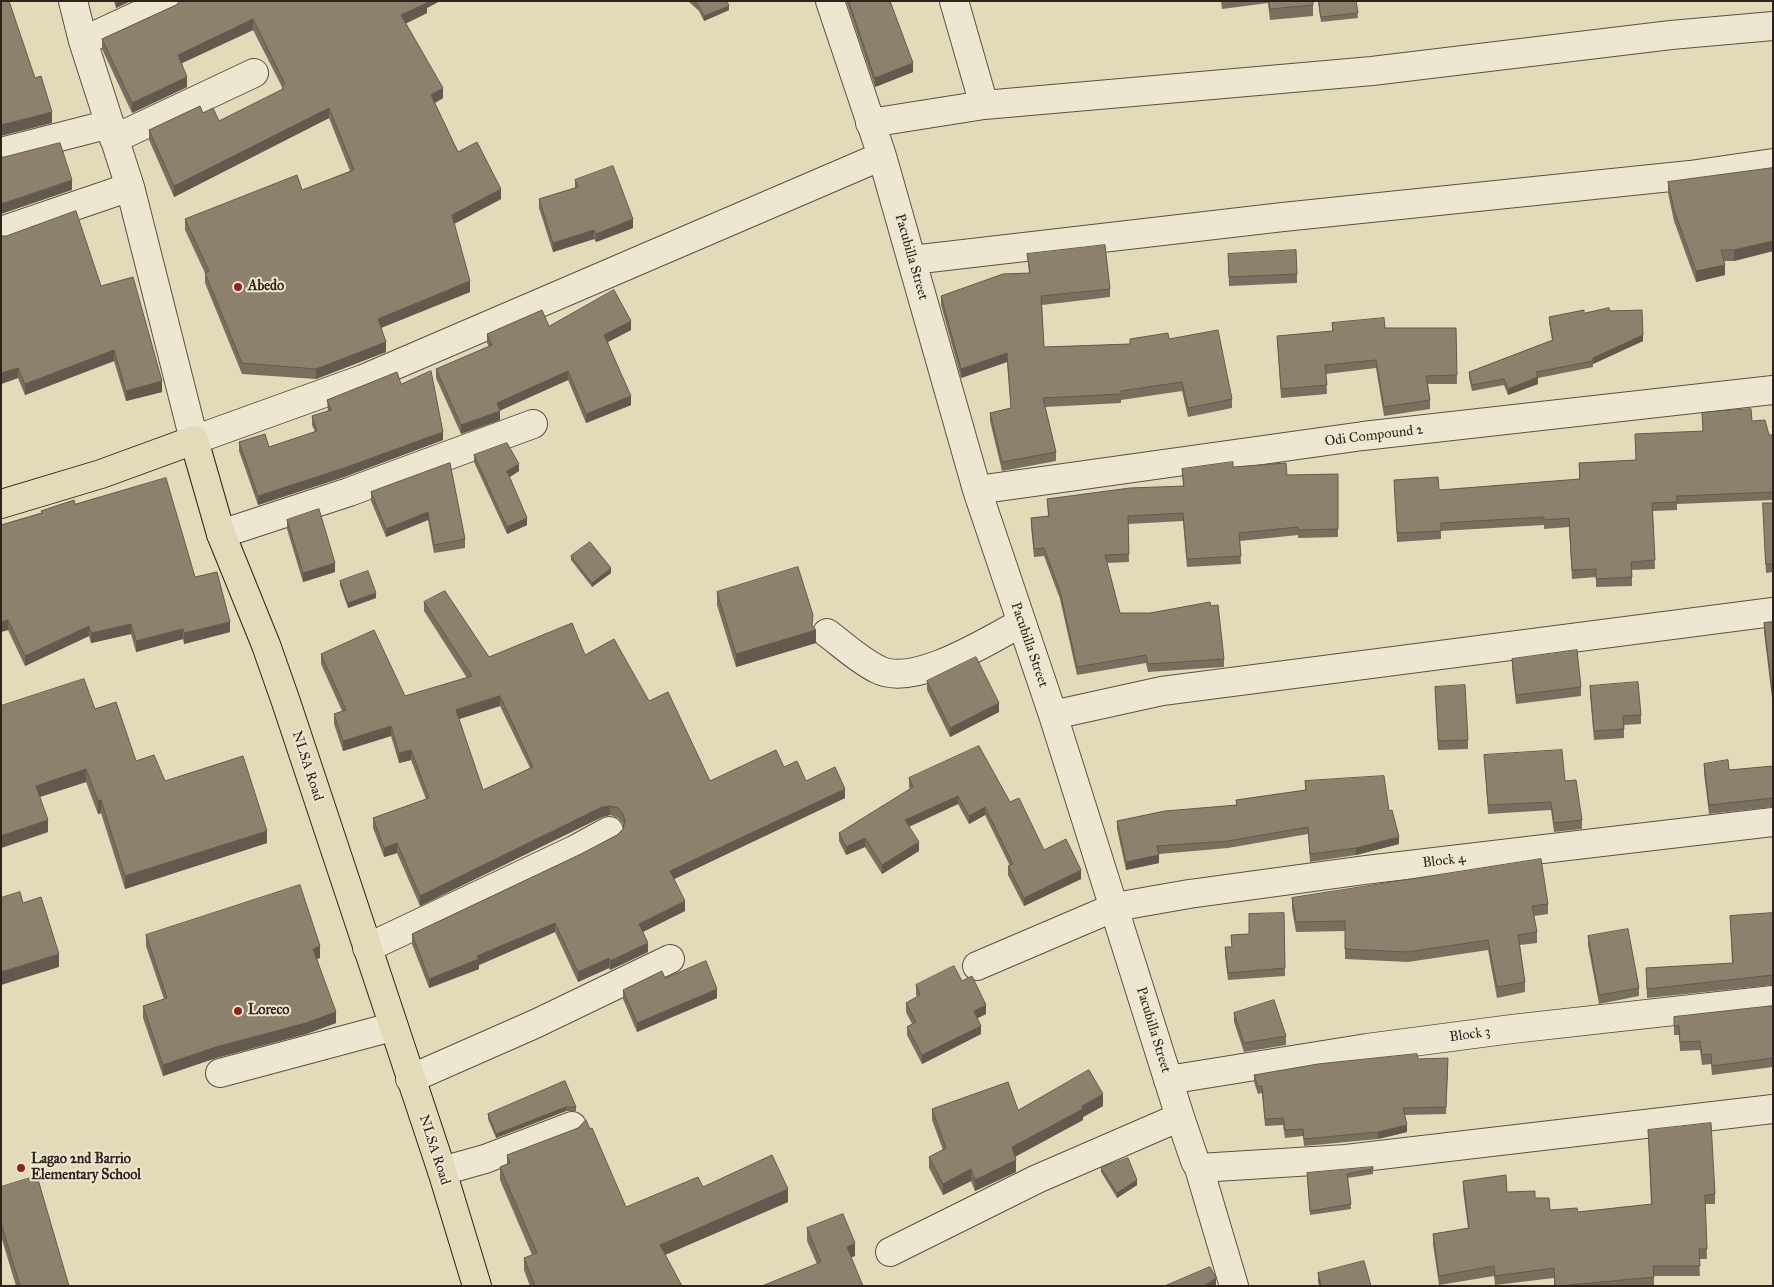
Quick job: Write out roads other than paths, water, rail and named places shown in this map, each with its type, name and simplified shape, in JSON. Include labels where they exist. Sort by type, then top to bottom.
[{"type":"main road","points":[[1,504],[101,474],[194,440]]},
{"type":"main road","name":"NLSA Road","points":[[194,440],[222,534],[266,645],[392,1027],[442,1171],[477,1286]]},
{"type":"street","points":[[73,1],[83,41],[130,187],[194,440],[363,379],[882,156]]},
{"type":"street","points":[[83,41],[169,1]]},
{"type":"street","name":"Pacubilla Street","points":[[830,1],[882,156],[977,490],[1053,715],[1168,1080],[1195,1161],[1200,1168],[1234,1286]]},
{"type":"street","points":[[954,1],[984,105]]},
{"type":"street","points":[[870,123],[984,105],[1372,71],[1671,35],[1773,26]]},
{"type":"street","points":[[1,152],[112,132],[254,73]]},
{"type":"street","points":[[912,260],[1293,216],[1690,175],[1773,163]]},
{"type":"street","points":[[1,231],[130,187]]},
{"type":"street","name":"Odi Compound 2","points":[[977,490],[1363,436],[1773,390]]},
{"type":"street","points":[[222,534],[349,492],[533,424]]},
{"type":"street","points":[[1053,715],[1162,691],[1773,612]]},
{"type":"street","points":[[827,633],[878,670],[894,673],[926,671],[1021,623]]},
{"type":"street","name":"Block 4","points":[[977,966],[1115,907],[1189,894],[1365,870],[1773,822]]},
{"type":"street","points":[[367,948],[574,850],[609,831]]},
{"type":"street","points":[[410,1079],[535,1024],[670,958]]},
{"type":"street","name":"Block 3","points":[[1168,1080],[1367,1048],[1512,1029],[1773,1000]]},
{"type":"street","points":[[220,1073],[392,1027]]},
{"type":"street","points":[[1200,1168],[1346,1159],[1773,1109]]},
{"type":"street","points":[[890,1252],[1037,1179],[1180,1116]]},
{"type":"street","points":[[442,1171],[485,1159],[572,1126]]},
{"type":"place","name":"Abedo","points":[[238,287]]},
{"type":"place","name":"Loreco","points":[[238,1011]]},
{"type":"place","name":"Lagao 2nd Barrio Elementary School","points":[[21,1168]]}]
